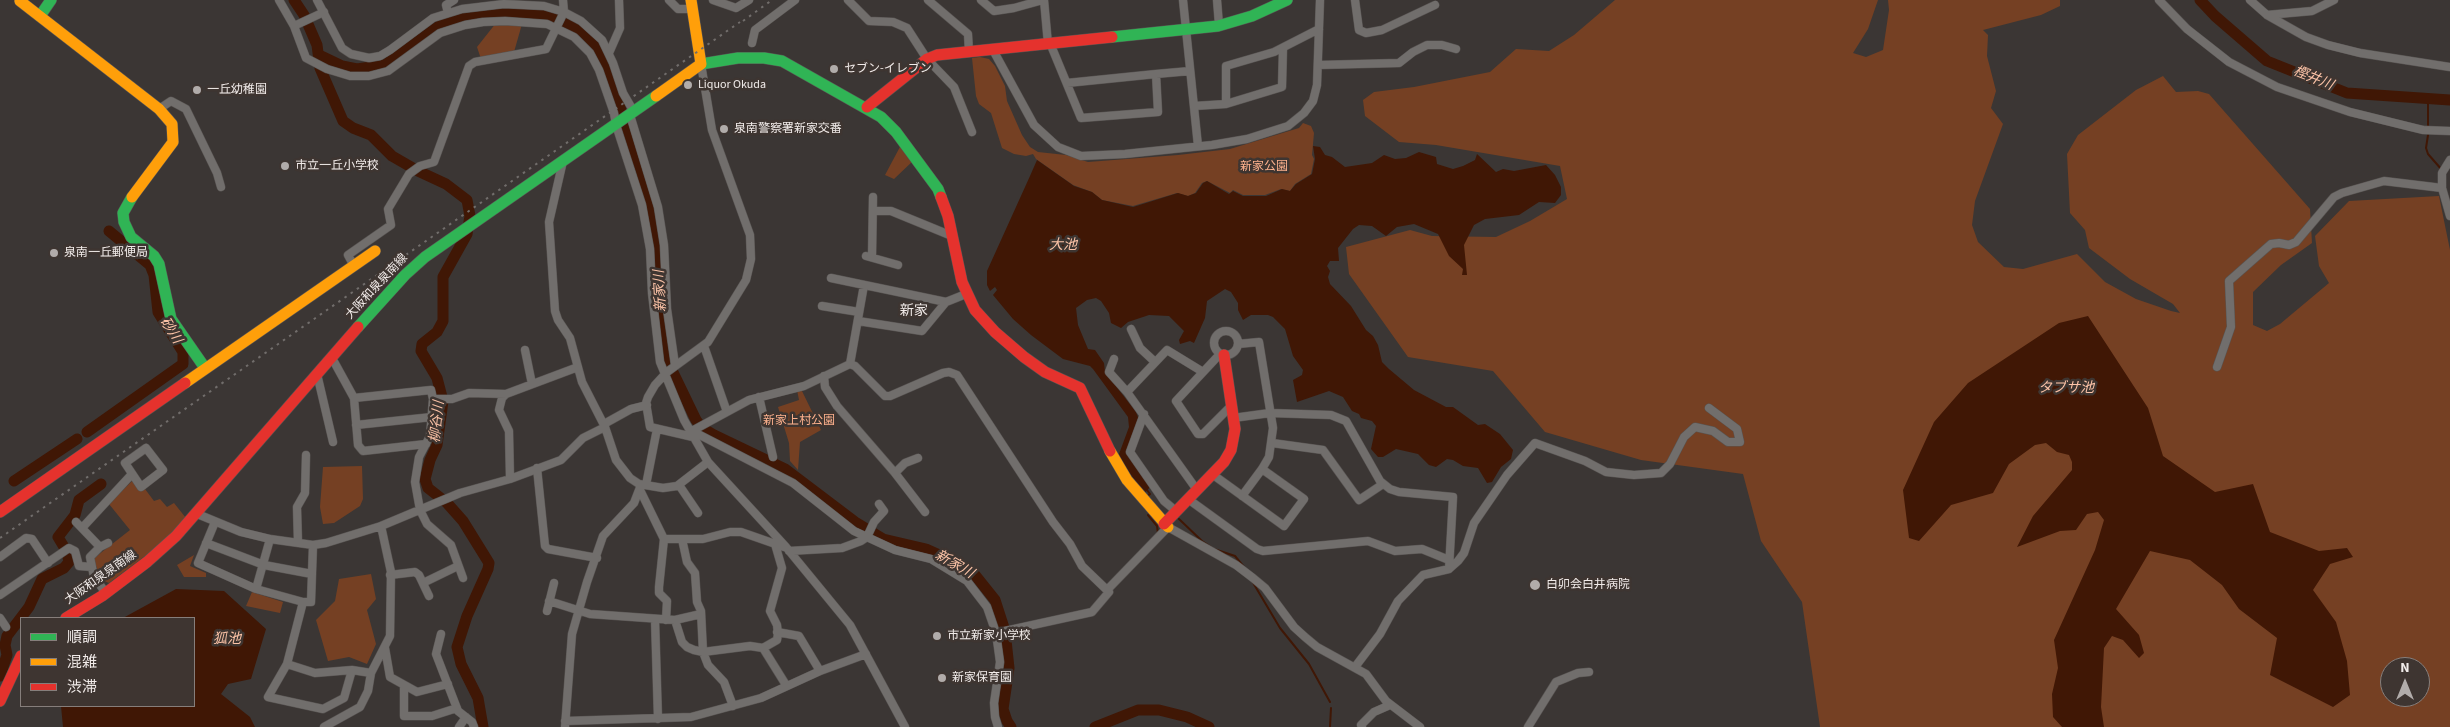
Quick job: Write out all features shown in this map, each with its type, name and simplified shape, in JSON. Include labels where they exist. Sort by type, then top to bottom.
[{"type":"street","points":[[20,0],[159,109],[172,124],[173,142],[126,204],[124,222],[132,238],[154,256],[159,264],[171,319],[205,368]]},
{"type":"street","points":[[40,16],[51,0]]},
{"type":"street","points":[[279,0],[294,26],[306,58],[327,69],[350,76],[379,74],[401,62],[432,37],[465,25],[505,21],[538,23],[557,26],[574,37],[590,54],[625,118],[658,207],[664,245],[667,309],[676,365]]},
{"type":"street","points":[[318,0],[342,48],[351,54],[369,58],[380,56],[390,50],[403,38],[433,18],[462,9],[504,4],[544,6],[564,13],[592,30],[608,53],[623,93],[625,118],[636,184],[646,223],[658,348],[665,373],[708,462],[787,549],[843,616],[866,654],[905,727]]},
{"type":"street","points":[[447,9],[446,5],[454,0]]},
{"type":"street","points":[[354,266],[348,255],[390,224],[388,209],[415,170],[434,162],[469,66],[475,62],[546,49],[564,13],[563,0]]},
{"type":"street","points":[[608,53],[620,28],[619,0]]},
{"type":"street","points":[[669,0],[678,9],[691,4],[712,130],[750,235],[751,259],[746,280],[719,327],[704,346],[665,373],[655,385],[647,405],[650,428],[692,432],[793,483],[854,531],[895,550],[931,559],[967,582],[987,607],[996,633],[1000,662],[994,703],[998,727]]},
{"type":"street","points":[[713,0],[736,8],[749,0]]},
{"type":"street","points":[[752,43],[755,30],[794,0]]},
{"type":"street","points":[[848,0],[869,20],[893,22],[907,28],[927,59],[958,93],[972,132]]},
{"type":"street","points":[[928,0],[968,34],[969,52]]},
{"type":"street","points":[[981,0],[994,10],[1020,3],[1043,0],[1049,44],[1081,118],[1158,112],[1156,74]]},
{"type":"street","points":[[1183,0],[1198,146]]},
{"type":"street","points":[[1217,0],[1220,25]]},
{"type":"street","points":[[867,107],[927,59],[937,55],[1220,25],[1252,16],[1287,0]]},
{"type":"street","points":[[992,50],[1034,125],[1058,147],[1081,156],[1125,154],[1247,139],[1288,126],[1304,113],[1313,101],[1317,85],[1320,0]]},
{"type":"street","points":[[1355,0],[1359,30],[1366,33],[1382,30],[1435,5]]},
{"type":"street","points":[[2159,0],[2188,29],[2229,62],[2277,87],[2350,112],[2423,130],[2450,131]]},
{"type":"street","points":[[2250,0],[2267,15],[2306,37],[2328,45],[2360,53],[2450,67]]},
{"type":"street","points":[[2267,15],[2312,11],[2334,0]]},
{"type":"street","points":[[294,26],[324,12]]},
{"type":"street","points":[[1226,104],[1226,66],[1283,48],[1319,29]]},
{"type":"street","points":[[1318,65],[1399,63],[1413,52],[1427,45],[1442,45],[1456,49]]},
{"type":"street","points":[[1194,106],[1226,104],[1282,87],[1283,48]]},
{"type":"street","points":[[701,64],[738,58],[764,58],[782,61],[881,116],[931,177],[944,204],[966,294],[981,318],[1009,345],[1045,372],[1080,388],[1113,458],[1142,500],[1166,526],[1241,569],[1265,588],[1294,627],[1305,638],[1317,647],[1366,674],[1390,705],[1420,727]]},
{"type":"street","name":"大阪和泉泉南線","points":[[68,617],[106,593],[147,562],[176,536],[404,275],[453,237],[701,64]]},
{"type":"street","points":[[1067,82],[1190,71]]},
{"type":"street","points":[[159,109],[171,100],[186,109],[217,173],[221,187]]},
{"type":"street","points":[[563,161],[549,222],[555,311],[558,320],[570,338],[582,382],[604,425],[610,448],[621,469],[642,487],[664,539],[659,586],[660,593],[667,601],[666,620]]},
{"type":"street","points":[[2447,168],[2442,188],[2450,216]]},
{"type":"street","points":[[2217,367],[2231,326],[2229,281],[2271,244],[2289,245],[2296,242],[2334,197],[2342,193],[2384,181],[2442,188]]},
{"type":"street","points":[[874,197],[869,257],[898,265]]},
{"type":"street","points":[[873,211],[891,211],[952,236]]},
{"type":"street","points":[[0,512],[375,251]]},
{"type":"street","points":[[832,278],[946,302]]},
{"type":"street","points":[[850,364],[864,285]]},
{"type":"street","points":[[822,306],[922,331],[946,302],[966,294]]},
{"type":"street","points":[[1131,329],[1140,348],[1155,362]]},
{"type":"street","points":[[1226,330],[1233,333],[1238,344],[1233,353],[1222,354],[1215,350],[1213,342],[1219,332],[1226,330]]},
{"type":"street","points":[[1238,344],[1259,342],[1270,413],[1272,443],[1269,457],[1262,470],[1242,496]]},
{"type":"street","points":[[704,346],[727,412]]},
{"type":"street","points":[[526,350],[532,384]]},
{"type":"street","points":[[1127,392],[1167,350],[1203,372]]},
{"type":"street","points":[[1222,354],[1176,401],[1198,434],[1203,434],[1232,412],[1331,414],[1346,421],[1383,484],[1399,492],[1453,496],[1449,564]]},
{"type":"street","points":[[996,633],[1092,612],[1109,592],[1107,590],[1232,450],[1234,439],[1232,412],[1222,354]]},
{"type":"street","points":[[332,358],[354,398],[358,445],[362,451],[426,444]]},
{"type":"street","points":[[1114,359],[1109,372],[1144,414],[1197,490]]},
{"type":"street","points":[[692,432],[710,420],[759,397],[804,386],[850,364],[855,366],[885,396],[890,396],[943,373],[949,372],[957,375],[1053,522],[1070,544],[1082,566],[1107,590]]},
{"type":"street","points":[[435,399],[448,399],[469,393],[506,394],[578,367]]},
{"type":"street","points":[[317,374],[333,442]]},
{"type":"street","points":[[824,376],[828,393],[837,406],[895,473],[925,512]]},
{"type":"street","points":[[354,398],[431,390],[435,399],[430,436],[419,457],[415,482],[420,510],[427,524],[451,545],[463,578]]},
{"type":"street","points":[[506,394],[502,398],[499,410],[508,431],[510,479]]},
{"type":"street","points":[[759,397],[773,457]]},
{"type":"street","points":[[195,513],[215,522],[270,539],[313,545],[382,526],[451,497],[510,479],[561,460],[583,438],[631,409],[647,405]]},
{"type":"street","points":[[1356,667],[1380,634],[1398,601],[1423,575],[1449,564],[1464,553],[1474,523],[1496,491],[1535,443],[1606,472],[1661,473],[1670,464],[1684,437],[1695,428],[1714,431],[1728,442],[1740,442],[1737,428],[1709,408]]},
{"type":"street","points":[[1144,414],[1130,452],[1164,501],[1176,511]]},
{"type":"street","points":[[356,425],[432,418]]},
{"type":"street","points":[[657,429],[642,487],[634,503],[603,536],[578,611],[572,634],[565,724],[691,716],[761,698],[786,685],[866,654]]},
{"type":"street","points":[[1272,443],[1323,450],[1359,500],[1383,484]]},
{"type":"street","points":[[146,448],[163,470],[141,486],[132,474],[125,464],[146,448]]},
{"type":"street","points":[[298,543],[296,507],[305,493],[306,455]]},
{"type":"street","points":[[895,473],[906,463],[918,458]]},
{"type":"street","points":[[642,487],[663,488],[679,485],[708,462]]},
{"type":"street","points":[[537,468],[544,546],[548,550],[596,558]]},
{"type":"street","points":[[1212,474],[1284,526],[1304,499],[1262,470]]},
{"type":"street","points":[[82,528],[132,474]]},
{"type":"street","points":[[679,485],[698,514]]},
{"type":"street","points":[[1188,499],[1257,549],[1263,551],[1368,540],[1395,551],[1422,549],[1449,564]]},
{"type":"street","points":[[664,539],[703,539],[730,532],[740,532],[787,549],[842,548],[867,537],[874,522],[884,511],[879,504]]},
{"type":"street","points":[[76,522],[100,547]]},
{"type":"street","points":[[215,522],[198,563],[256,589],[302,602],[310,602],[313,545]]},
{"type":"street","points":[[324,727],[360,707],[368,691],[371,673],[390,636],[390,575],[382,526]]},
{"type":"street","points":[[0,557],[26,538],[32,539],[48,562]]},
{"type":"street","points":[[256,589],[270,539]]},
{"type":"street","points":[[682,539],[686,562],[694,573],[697,602],[701,614],[703,652],[708,665],[724,682],[733,706]]},
{"type":"street","points":[[106,593],[94,577],[90,557],[108,542]]},
{"type":"street","points":[[206,543],[264,565],[312,574]]},
{"type":"street","points":[[675,620],[679,635],[686,646],[703,652],[750,646],[763,648],[776,640],[777,625],[770,611],[782,568],[775,544]]},
{"type":"street","points":[[0,595],[69,548],[72,548],[79,566],[92,567]]},
{"type":"street","points":[[423,583],[458,566]]},
{"type":"street","points":[[390,575],[415,572],[420,574],[429,596]]},
{"type":"street","points":[[547,611],[554,584]]},
{"type":"street","points":[[549,601],[590,614],[675,620],[701,614]]},
{"type":"street","points":[[302,602],[287,664],[268,697],[323,709],[344,698],[352,670]]},
{"type":"street","points":[[0,618],[6,628]]},
{"type":"street","points":[[655,619],[658,719]]},
{"type":"street","points":[[778,632],[799,636],[820,671]]},
{"type":"street","points":[[441,634],[436,654],[457,708],[474,727]]},
{"type":"street","points":[[385,648],[390,677],[417,692],[448,684]]},
{"type":"street","points":[[763,648],[786,685]]},
{"type":"street","points":[[0,701],[20,658]]},
{"type":"street","points":[[287,664],[315,673],[352,670],[371,673]]},
{"type":"street","points":[[1528,727],[1556,682],[1578,673],[1589,672]]},
{"type":"street","points":[[404,685],[404,716],[432,716],[457,708]]},
{"type":"street","points":[[1362,727],[1361,725],[1374,712],[1390,705]]},
{"type":"street","points":[[459,727],[466,717]]},
{"type":"green space","points":[[1615,0],[1878,0],[1868,29],[1853,53],[1866,57],[1883,50],[1889,10],[1888,0],[2060,0],[2060,6],[2041,15],[1983,30],[1988,35],[1987,56],[1996,91],[1991,108],[2003,124],[1975,201],[1972,225],[1978,242],[2004,267],[2023,269],[2077,254],[2105,282],[2136,299],[2180,313],[2173,304],[2130,279],[2089,248],[2085,230],[2070,213],[2067,154],[2078,135],[2136,90],[2163,76],[2176,92],[2198,91],[2209,94],[2310,209],[2312,243],[2281,265],[2253,292],[2253,325],[2267,331],[2280,324],[2329,283],[2319,266],[2315,236],[2349,201],[2439,196],[2450,250],[2450,727],[1820,727],[1802,602],[1761,541],[1743,474],[1641,460],[1545,432],[1493,371],[1408,357],[1349,274],[1346,247],[1410,230],[1432,236],[1496,237],[1530,221],[1567,199],[1560,166],[1436,145],[1399,142],[1365,116],[1363,100],[1374,92],[1414,87],[1490,72],[1516,49],[1549,51],[1574,35]]},
{"type":"green space","points":[[496,23],[522,24],[514,52],[481,59],[477,47]]},
{"type":"green space","name":"新家公園","points":[[972,58],[989,59],[995,66],[1005,86],[1007,101],[1022,135],[1030,147],[1038,152],[1066,155],[1088,162],[1178,155],[1230,149],[1299,128],[1303,123],[1311,126],[1314,133],[1312,155],[1314,159],[1311,174],[1295,184],[1290,191],[1281,189],[1265,195],[1243,195],[1233,190],[1230,193],[1207,181],[1202,183],[1195,193],[1188,196],[1177,193],[1133,206],[1102,200],[1092,192],[1073,185],[1036,159],[1033,154],[1026,156],[1014,154],[1002,148],[991,113],[979,104],[976,96]]},
{"type":"green space","points":[[901,145],[914,160],[894,179],[885,175]]},
{"type":"green space","name":"新家上村公園","points":[[801,389],[821,430],[800,442],[798,470],[790,461],[789,443],[778,407],[799,400],[797,390]]},
{"type":"green space","points":[[362,466],[363,499],[360,506],[334,523],[323,524],[320,507],[323,467]]},
{"type":"green space","points":[[133,480],[141,490],[145,489],[154,501],[160,499],[167,507],[174,503],[186,518],[161,544],[109,583],[102,580],[93,559],[130,530],[109,504]]},
{"type":"green space","points":[[194,555],[190,566],[206,573],[206,577],[184,577],[177,565]]},
{"type":"green space","points":[[371,574],[376,599],[367,610],[376,644],[367,664],[349,657],[328,661],[316,620],[335,601],[339,579]]},
{"type":"green space","points":[[252,592],[283,602],[280,613],[246,606]]},
{"type":"water","name":"大池","points":[[1313,146],[1320,147],[1325,155],[1332,157],[1345,167],[1372,163],[1384,155],[1395,159],[1406,158],[1419,152],[1436,157],[1437,164],[1453,169],[1475,160],[1477,154],[1496,172],[1503,169],[1514,171],[1546,165],[1555,175],[1561,187],[1561,195],[1555,203],[1539,202],[1519,215],[1485,219],[1474,225],[1464,245],[1467,275],[1462,275],[1463,269],[1449,256],[1438,234],[1414,224],[1397,227],[1386,236],[1372,226],[1359,225],[1353,229],[1338,248],[1339,261],[1330,261],[1327,266],[1330,271],[1328,277],[1330,284],[1351,306],[1366,330],[1373,336],[1378,345],[1382,362],[1414,390],[1446,407],[1453,407],[1478,425],[1485,424],[1500,434],[1513,450],[1511,459],[1501,467],[1492,482],[1487,483],[1478,468],[1463,466],[1453,460],[1447,459],[1436,467],[1429,465],[1418,454],[1396,449],[1383,457],[1378,457],[1371,449],[1376,426],[1372,421],[1361,418],[1359,414],[1352,411],[1343,397],[1329,391],[1297,402],[1293,380],[1302,375],[1303,370],[1293,356],[1285,329],[1273,317],[1268,315],[1251,315],[1243,320],[1238,310],[1238,303],[1231,292],[1225,289],[1207,301],[1205,318],[1194,343],[1190,341],[1180,344],[1179,340],[1184,331],[1169,316],[1149,315],[1128,322],[1121,328],[1111,323],[1109,313],[1101,301],[1096,298],[1087,300],[1076,308],[1078,325],[1088,349],[1095,350],[1104,363],[1105,372],[1136,412],[1139,420],[1128,451],[1150,487],[1144,494],[1119,454],[1129,427],[1128,417],[1093,369],[1090,366],[1063,359],[1031,335],[1013,319],[993,295],[997,290],[995,287],[990,291],[987,285],[987,271],[1037,160],[1074,186],[1092,192],[1102,200],[1133,207],[1178,193],[1188,196],[1196,193],[1203,183],[1207,181],[1229,194],[1233,191],[1243,196],[1266,196],[1282,189],[1290,191],[1296,184],[1312,174],[1315,159]]},
{"type":"water","name":"タブサ池","points":[[2088,316],[2148,408],[2163,456],[2215,492],[2253,484],[2270,532],[2319,551],[2347,548],[2353,557],[2330,564],[2313,590],[2336,622],[2347,661],[2350,695],[2333,707],[2270,675],[2277,638],[2239,609],[2222,585],[2190,560],[2150,551],[2116,609],[2139,635],[2144,653],[2139,658],[2123,640],[2112,636],[2104,648],[2101,707],[2104,727],[2062,727],[2053,717],[2052,694],[2058,668],[2054,640],[2095,550],[2104,520],[2098,512],[2087,514],[2076,530],[2060,531],[2017,547],[2033,516],[2072,470],[2072,462],[2069,455],[2057,452],[2046,443],[2035,445],[2009,464],[1993,493],[1951,505],[1919,541],[1909,538],[1903,490],[1934,422],[1968,383],[2059,323]]},
{"type":"water","name":"狐池","points":[[176,589],[224,591],[266,629],[251,679],[228,684],[221,694],[250,717],[255,727],[63,727],[61,707],[195,707],[195,617],[125,617]]},
{"type":"waterway","name":"柳谷川","points":[[294,0],[304,15],[317,45],[320,68],[343,121],[353,128],[371,135],[392,156],[446,184],[467,200],[470,216],[467,234],[443,277],[443,321],[437,332],[422,344],[421,351],[437,378],[443,401],[437,445],[430,460],[425,479],[428,488],[447,503],[463,521],[489,563],[467,616],[457,647],[461,664],[478,698],[483,727]]},
{"type":"waterway","name":"樫井川","points":[[2200,0],[2215,16],[2267,61],[2347,93],[2450,100]]},
{"type":"waterway","name":"新家川","points":[[319,55],[342,66],[357,69],[385,65],[442,24],[472,15],[495,12],[551,16],[582,31],[596,45],[606,64],[616,90],[626,132],[641,170],[659,247],[660,300],[668,362],[696,420],[702,428],[714,435],[785,469],[855,522],[883,539],[926,549],[957,563],[975,575],[995,600],[1005,631],[1009,668],[1003,709],[1011,727]]},
{"type":"waterway","points":[[2428,98],[2428,127]]},
{"type":"waterway","points":[[2428,135],[2426,148],[2428,154],[2442,170]]},
{"type":"waterway","name":"砂川","points":[[87,432],[183,364],[183,352],[158,312],[154,275],[150,265],[109,231]]},
{"type":"waterway","name":"砂川","points":[[14,481],[77,439]]},
{"type":"waterway","name":"砂川","points":[[21,617],[29,607],[42,579],[64,568],[69,562],[67,552],[58,537],[75,515],[79,500],[101,484]]},
{"type":"waterway","points":[[1145,498],[1150,494],[1147,490]]},
{"type":"waterway","points":[[1148,515],[1157,526],[1158,534]]},
{"type":"waterway","points":[[1179,519],[1202,541],[1214,549],[1235,556],[1244,567]]},
{"type":"waterway","points":[[1252,581],[1280,628],[1309,664],[1330,702]]},
{"type":"waterway","name":"砂川","points":[[0,676],[7,655],[5,645],[7,636],[20,619]]},
{"type":"waterway","points":[[1016,634],[1030,629]]},
{"type":"waterway","name":"新家川","points":[[1006,637],[1012,635]]},
{"type":"waterway","points":[[1330,727],[1331,708]]},
{"type":"waterway","name":"新家川","points":[[1095,727],[1138,710],[1159,710],[1187,717],[1209,727]]},
{"type":"railway","points":[[743,21],[772,0]]},
{"type":"railway","points":[[0,538],[740,22]]},
{"type":"traffic: fast","points":[[40,16],[51,0]]},
{"type":"traffic: fast","points":[[1112,37],[1218,26],[1252,16],[1287,0]]},
{"type":"traffic: fast","points":[[701,64],[738,58],[764,58],[782,61],[881,117],[896,132],[938,189],[941,197]]},
{"type":"traffic: fast","points":[[358,327],[405,275],[425,257],[656,96]]},
{"type":"traffic: fast","points":[[132,197],[123,213],[124,222],[131,237],[154,256],[159,264],[171,319],[205,368]]},
{"type":"traffic: slow","points":[[656,96],[701,64],[691,0]]},
{"type":"traffic: slow","points":[[20,1],[159,109],[172,124],[173,142],[132,197]]},
{"type":"traffic: slow","points":[[185,383],[375,251]]},
{"type":"traffic: slow","points":[[1110,451],[1127,480],[1168,527]]},
{"type":"traffic: jam","points":[[867,107],[927,59],[937,55],[1112,37]]},
{"type":"traffic: jam","points":[[941,197],[948,216],[962,282],[975,310],[995,332],[1024,357],[1045,372],[1080,388],[1110,451]]},
{"type":"traffic: jam","points":[[68,617],[102,596],[147,562],[176,536],[358,327]]},
{"type":"traffic: jam","points":[[1164,524],[1224,462],[1231,450],[1235,429],[1224,355]]},
{"type":"traffic: jam","points":[[0,512],[185,383]]},
{"type":"traffic: jam","points":[[0,701],[20,658]]},
{"type":"place","name":"セブン-イレブン","points":[[834,69]]},
{"type":"place","name":"Liquor Okuda","points":[[688,85]]},
{"type":"place","name":"一丘幼稚園","points":[[197,90]]},
{"type":"place","name":"泉南警察署新家交番","points":[[724,129]]},
{"type":"place","name":"市立一丘小学校","points":[[285,166]]},
{"type":"place","name":"泉南一丘郵便局","points":[[54,253]]},
{"type":"place","name":"白卯会白井病院","points":[[1535,585]]},
{"type":"place","name":"市立新家小学校","points":[[937,636]]},
{"type":"place","name":"新家保育園","points":[[942,678]]},
{"type":"district","name":"新家","points":[[914,312]]}]
